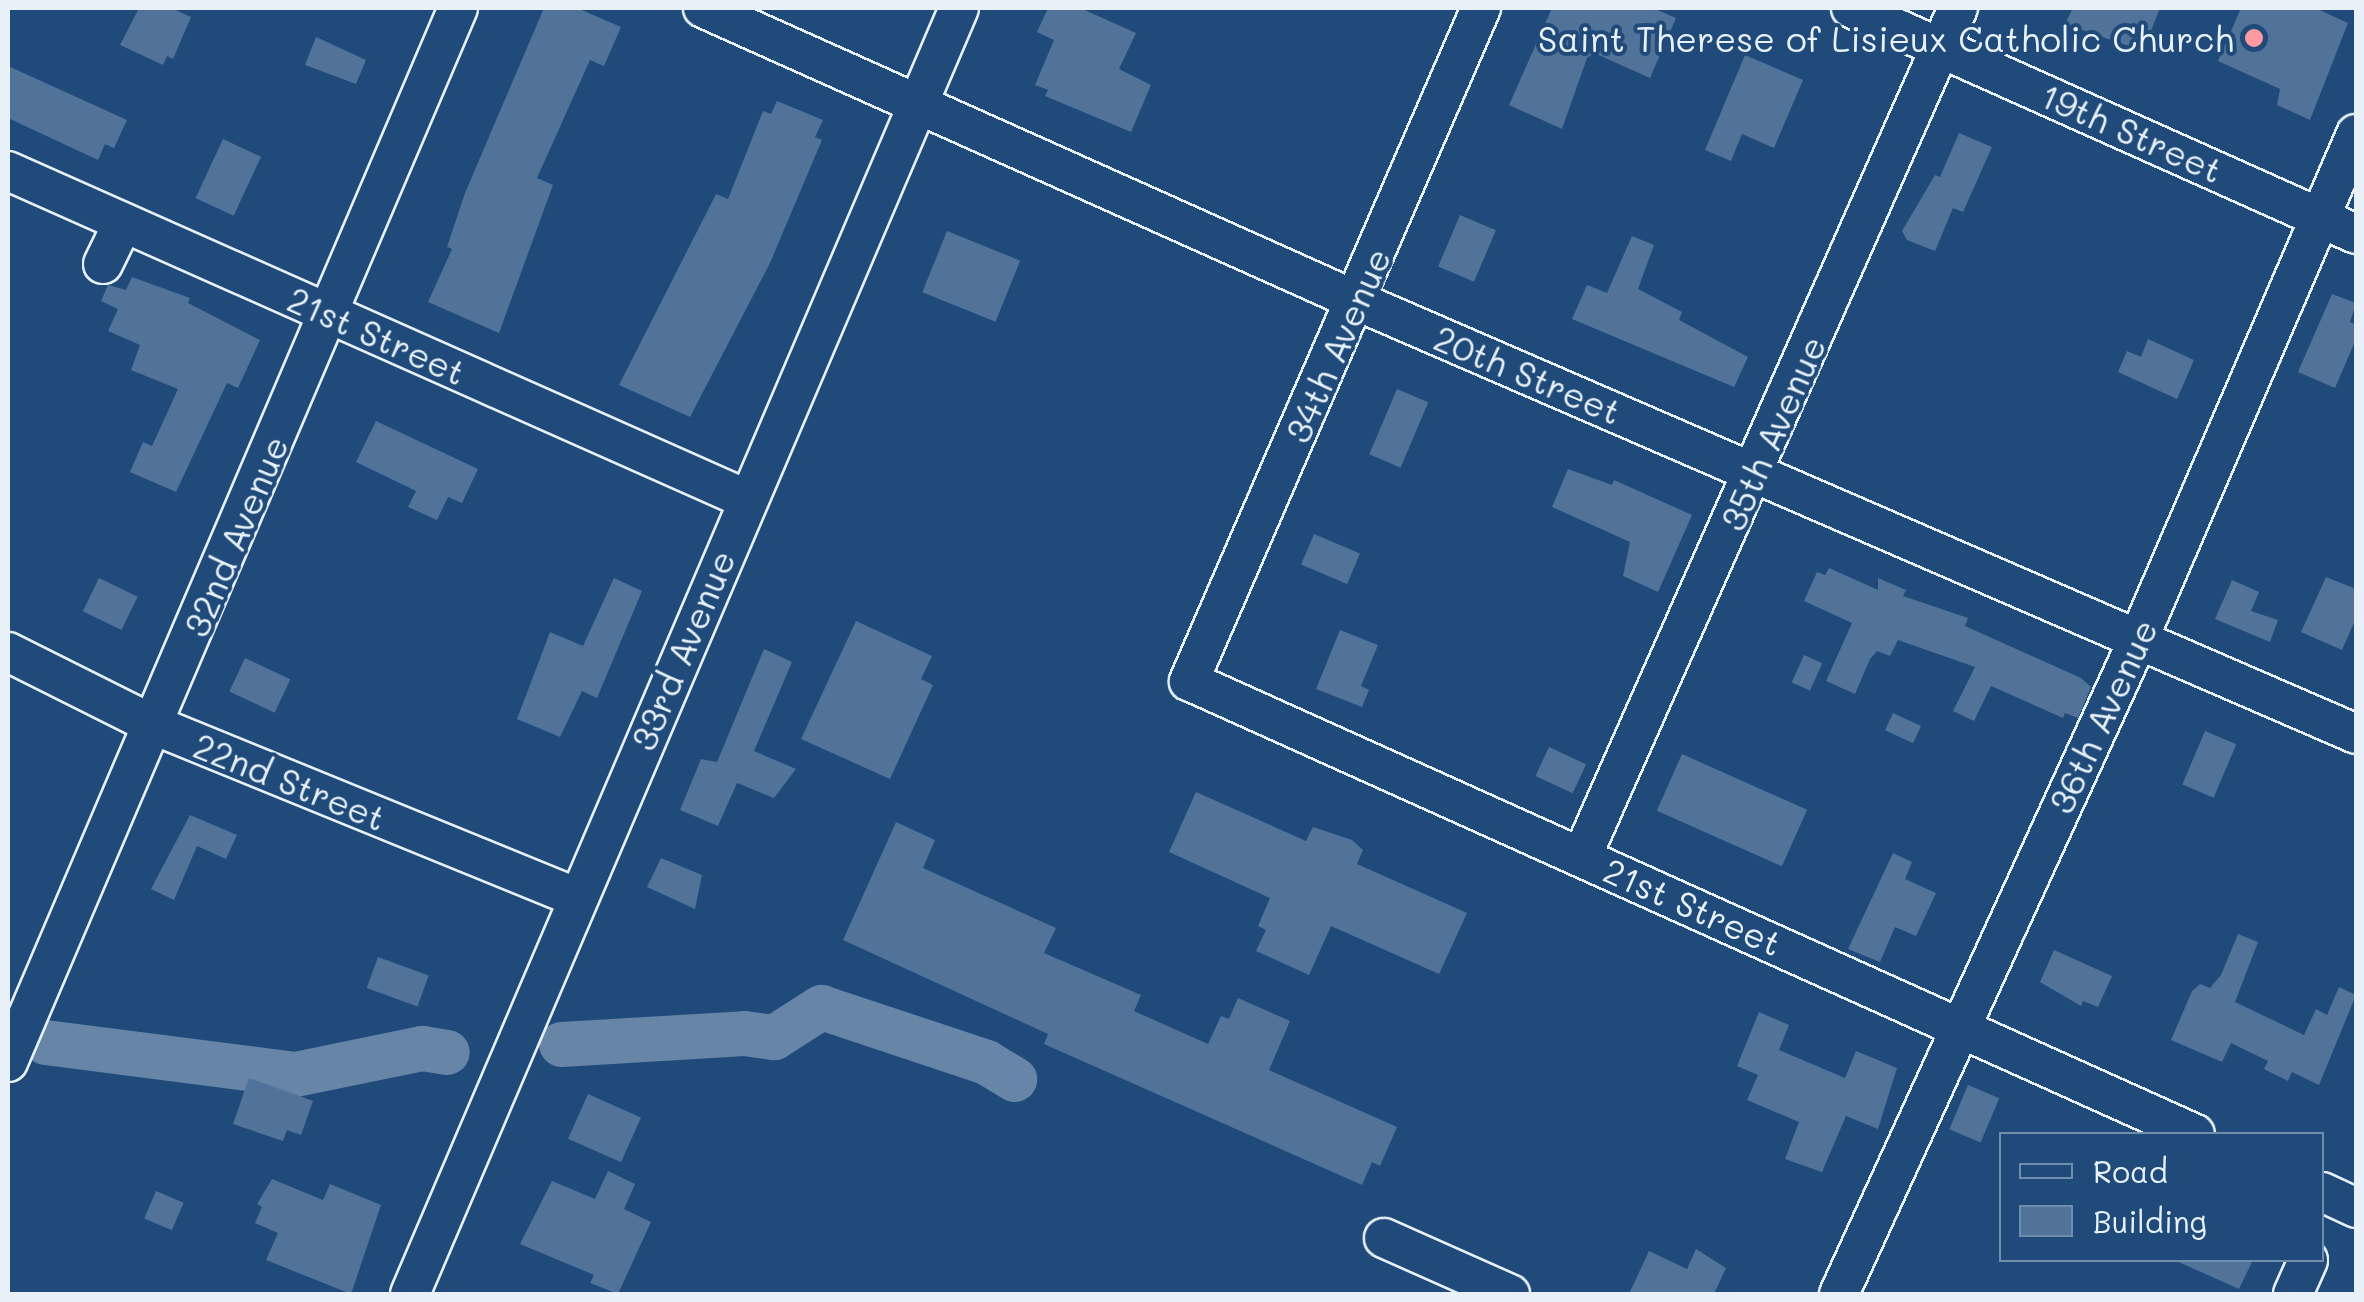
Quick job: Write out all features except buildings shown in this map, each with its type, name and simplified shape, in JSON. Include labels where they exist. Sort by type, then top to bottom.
[{"type":"street","name":"32nd Avenue","points":[[8,1062],[458,8]]},
{"type":"street","name":"20th Street","points":[[703,8],[1358,301],[2356,734]]},
{"type":"street","name":"33rd Avenue","points":[[410,1294],[746,499],[959,8]]},
{"type":"street","name":"34th Avenue","points":[[1189,680],[1358,301],[1481,8]]},
{"type":"street","name":"19th Street","points":[[1851,8],[2356,234]]},
{"type":"street","name":"35th Avenue","points":[[1582,856],[1958,8]]},
{"type":"street","name":"36th Avenue","points":[[1839,1294],[2138,640],[2356,134]]},
{"type":"street","name":"21st Street","points":[[8,171],[746,499]]},
{"type":"street","points":[[103,264],[124,222]]},
{"type":"street","name":"22nd Street","points":[[8,652],[154,725],[578,898]]},
{"type":"street","name":"21st Street","points":[[1189,680],[2191,1132]]},
{"type":"street","points":[[1384,1238],[1510,1294]]},
{"type":"street","points":[[2293,1294],[2307,1262]]},
{"type":"waterway","points":[[561,1044],[744,1033],[774,1037],[821,1007],[986,1062],[1014,1079]]},
{"type":"waterway","points":[[45,1042],[295,1074],[422,1048],[447,1052]]},
{"type":"place","name":"Saint Therese of Lisieux Catholic Church","points":[[2254,38]]}]
